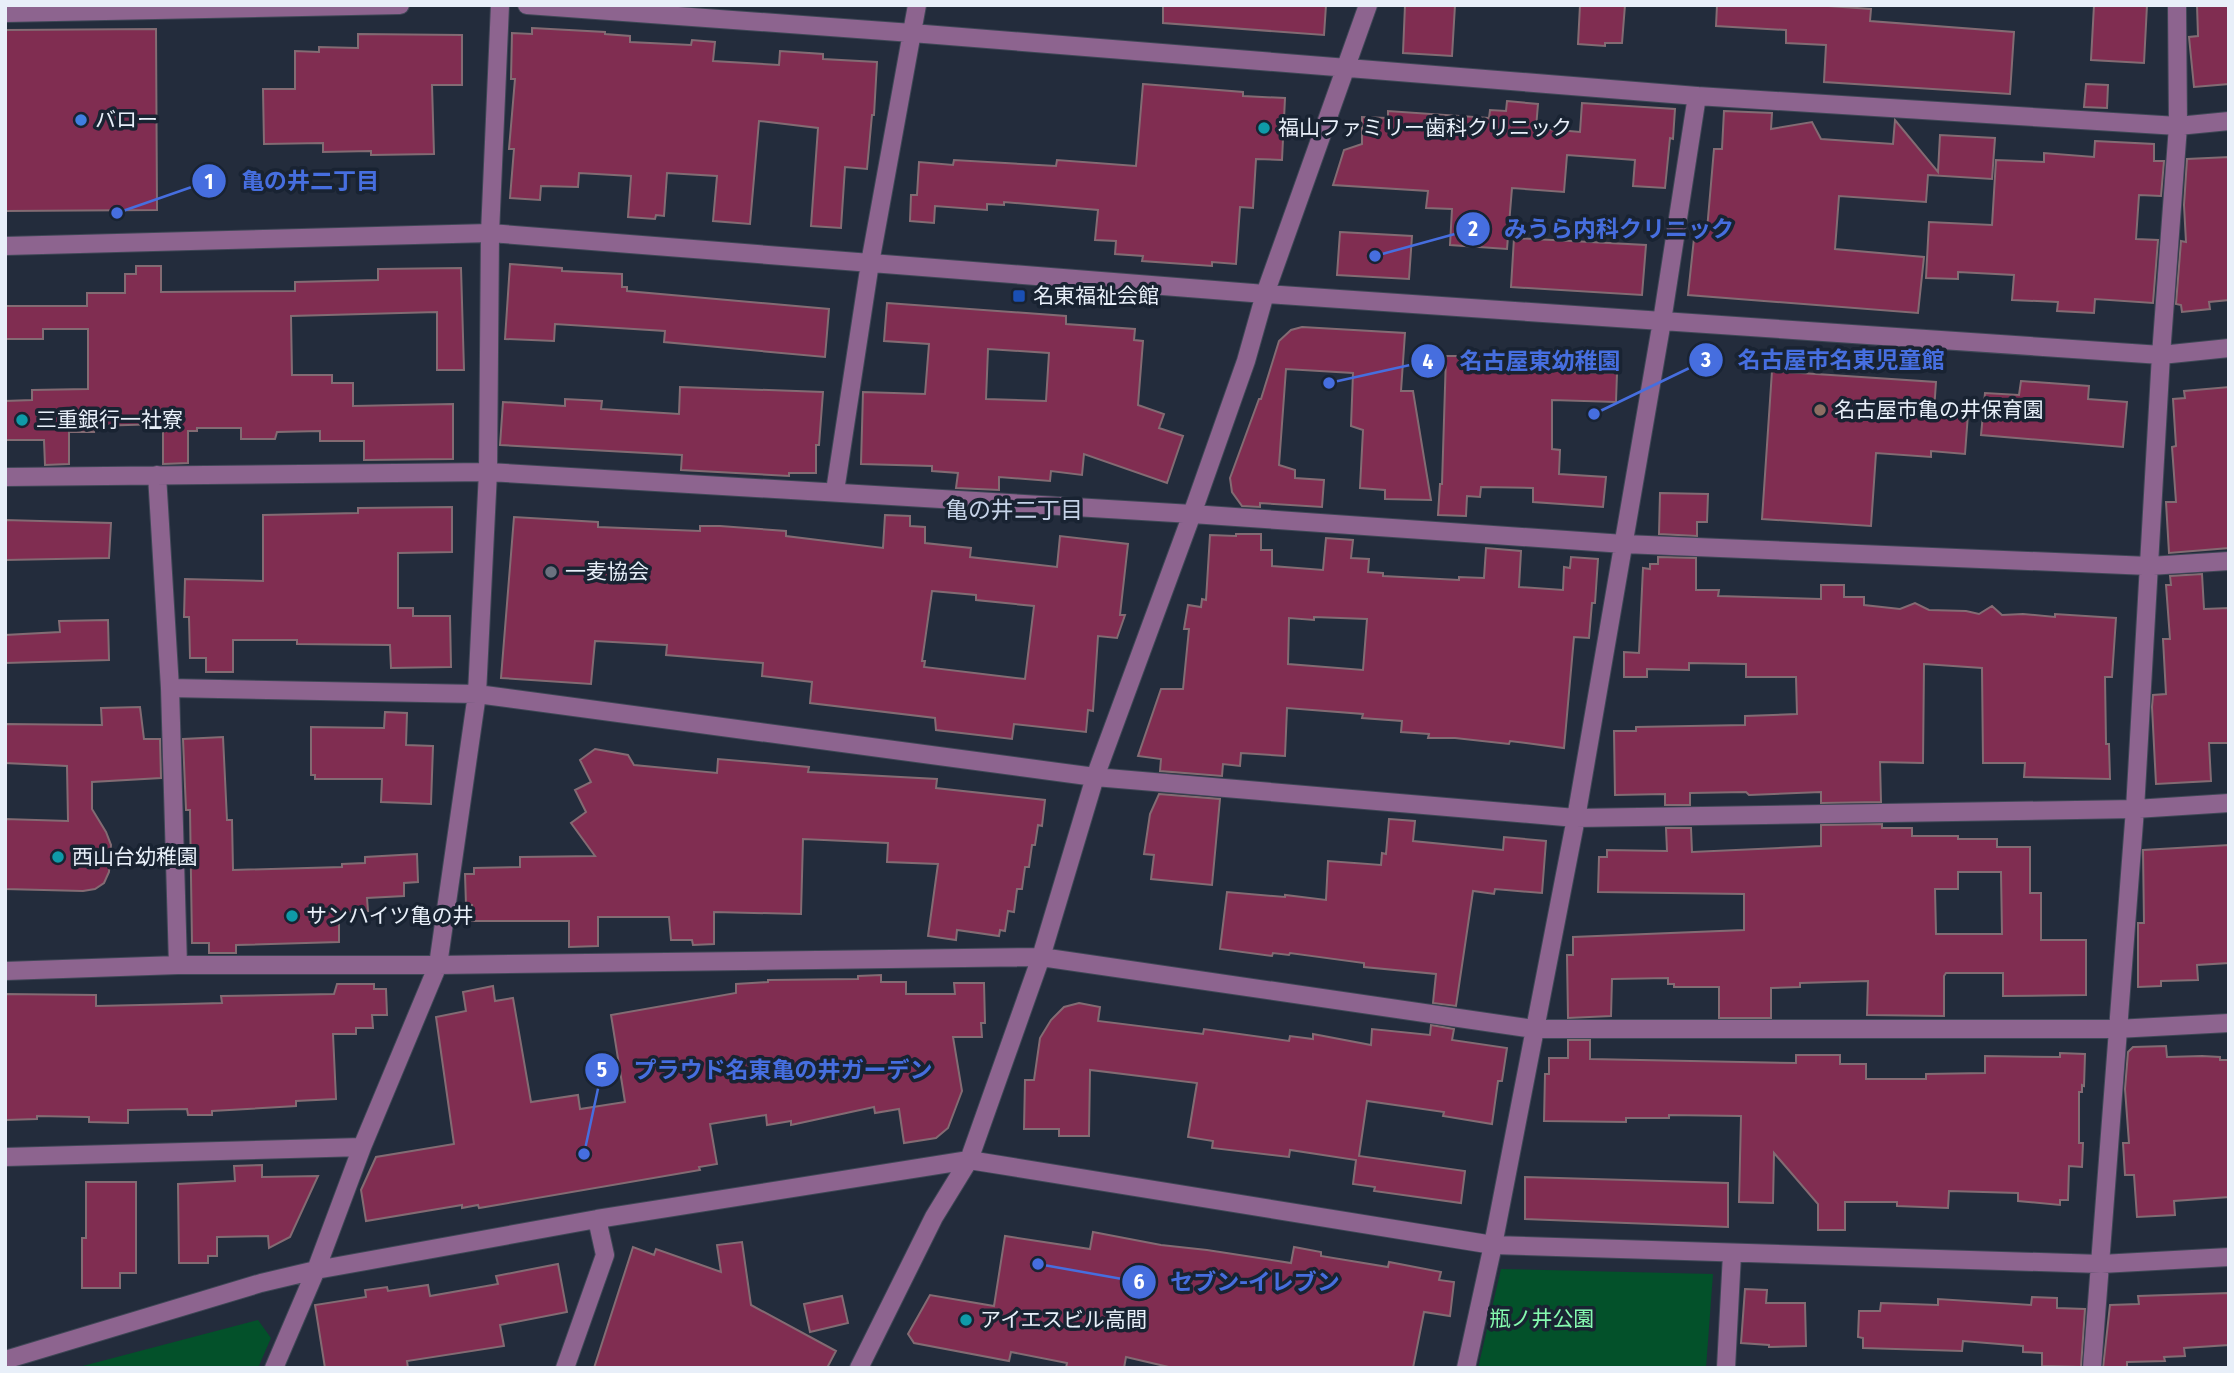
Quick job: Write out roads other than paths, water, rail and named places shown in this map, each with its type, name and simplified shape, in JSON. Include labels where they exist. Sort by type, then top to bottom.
[{"type":"street","points":[[5,13],[400,5]]},
{"type":"street","points":[[274,1368],[438,965],[477,694],[488,472],[490,233],[500,5]]},
{"type":"street","points":[[527,5],[1697,96],[2178,126],[2229,121]]},
{"type":"street","points":[[835,491],[870,263],[917,5]]},
{"type":"street","points":[[859,1368],[934,1217],[969,1160],[1041,957],[1095,777],[1246,361],[1265,294],[1368,5]]},
{"type":"street","points":[[2092,1368],[2135,809],[2161,355],[2178,126],[2177,5]]},
{"type":"street","points":[[1466,1368],[1493,1245],[1576,818],[1662,321],[1697,96]]},
{"type":"street","points":[[5,246],[490,233],[1265,294],[2161,355],[2229,348]]},
{"type":"street","points":[[5,477],[488,472],[1192,513],[1624,544],[2149,566],[2229,561]]},
{"type":"street","points":[[157,475],[170,688],[178,965]]},
{"type":"street","points":[[170,688],[477,694],[1095,777],[1576,818],[2135,809],[2229,803]]},
{"type":"street","points":[[5,971],[178,965],[438,965],[1041,957],[1534,1029],[2116,1029],[2229,1023]]},
{"type":"street","points":[[5,1157],[362,1147]]},
{"type":"street","points":[[5,1360],[261,1283],[316,1270],[597,1219],[969,1160],[1493,1245],[2101,1264],[2229,1257]]},
{"type":"street","points":[[565,1368],[605,1255],[597,1219]]},
{"type":"street","points":[[1726,1368],[1732,1254]]},
{"type":"place","name":"バロー","points":[[81,120]]},
{"type":"place","name":"福山ファミリー歯科クリニック","points":[[1264,128]]},
{"type":"place","name":"亀の井二丁目","points":[[117,213]]},
{"type":"place","name":"みうら内科クリニック","points":[[1375,256]]},
{"type":"place","name":"名東福祉会館","points":[[1019,296]]},
{"type":"place","name":"名古屋東幼稚園","points":[[1329,383]]},
{"type":"place","name":"名古屋市亀の井保育園","points":[[1820,410]]},
{"type":"place","name":"名古屋市名東児童館","points":[[1594,414]]},
{"type":"place","name":"三重銀行一社寮","points":[[22,420]]},
{"type":"place","name":"一麦協会","points":[[551,572]]},
{"type":"place","name":"西山台幼稚園","points":[[58,857]]},
{"type":"place","name":"サンハイツ亀の井","points":[[292,916]]},
{"type":"place","name":"プラウド名東亀の井ガーデン","points":[[584,1154]]},
{"type":"place","name":"セブン-イレブン","points":[[1038,1264]]},
{"type":"place","name":"アイエスビル高間","points":[[966,1320]]},
{"type":"district","name":"亀の井二丁目","points":[[1014,510]]},
{"type":"park label","name":"瓶ノ井公園","points":[[1542,1319]]}]
